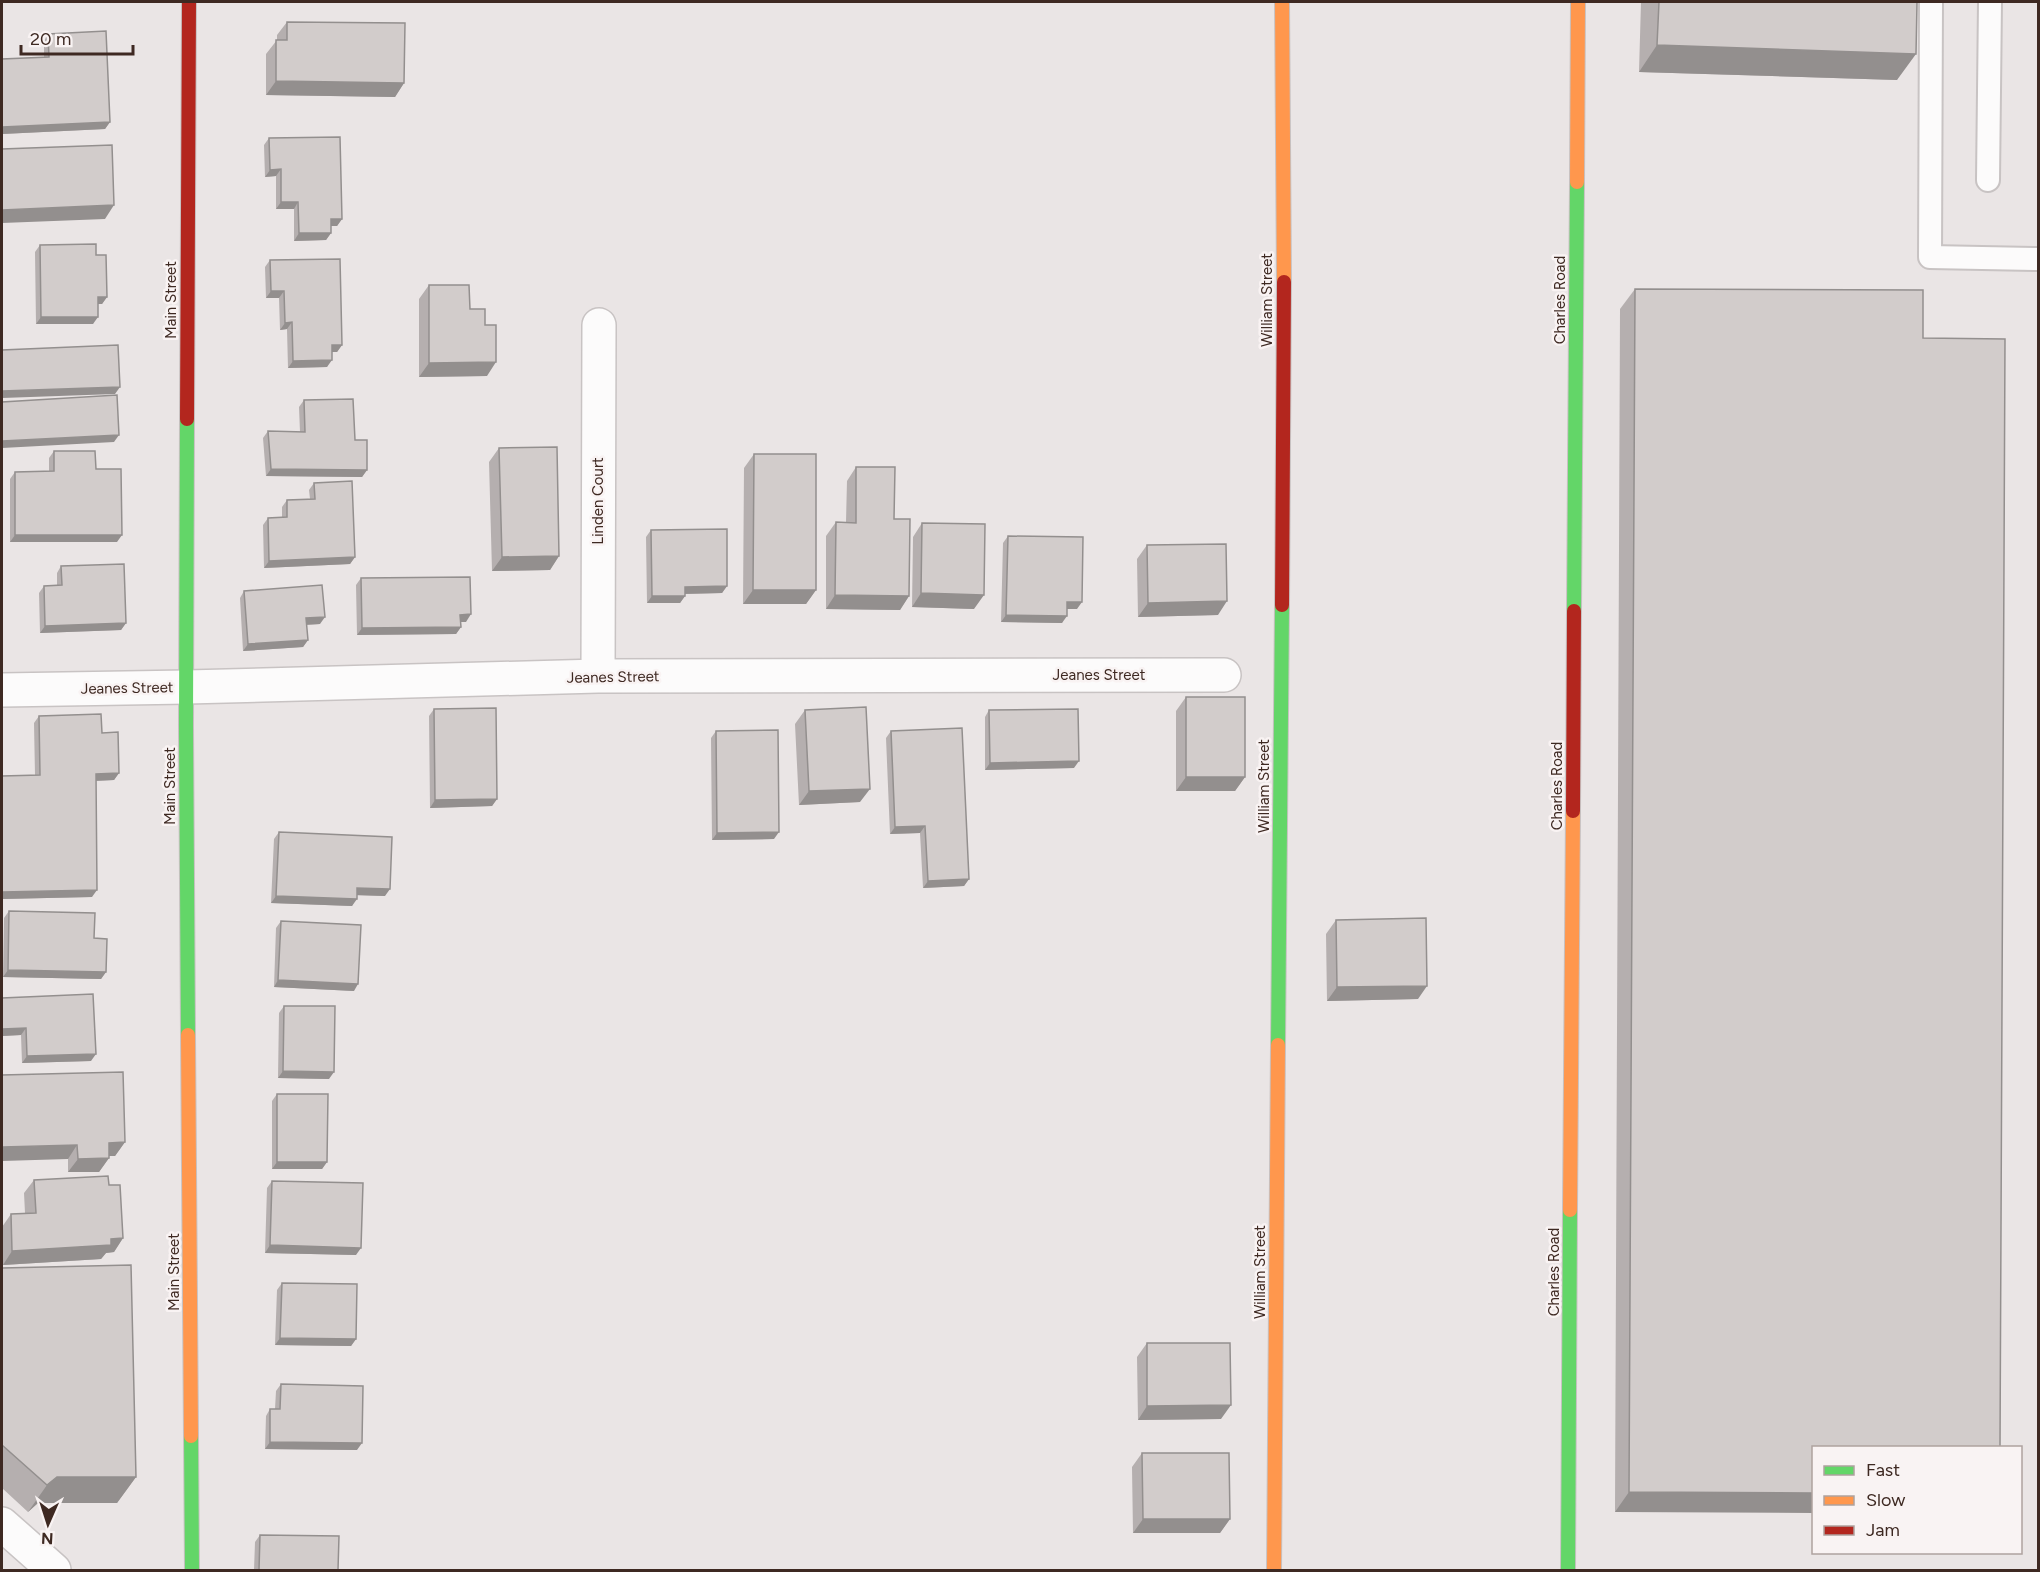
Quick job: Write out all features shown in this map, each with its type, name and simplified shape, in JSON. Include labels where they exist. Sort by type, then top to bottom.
[{"type":"street","name":"Main Street","points":[[189,2],[187,687],[192,1570]]},
{"type":"street","name":"William Street","points":[[1274,1570],[1284,317],[1282,2]]},
{"type":"street","name":"Charles Road","points":[[1569,1570],[1578,2]]},
{"type":"street","name":"Linden Court","points":[[598,676],[599,325]]},
{"type":"street","name":"Jeanes Street","points":[[2,690],[598,676],[1224,675]]},
{"type":"street","points":[[2,1524],[54,1570]]},
{"type":"lane","points":[[1931,2],[1930,257],[2038,259]]},
{"type":"lane","points":[[1988,180],[1990,2]]},
{"type":"building","points":[[1659,2],[1917,2],[1916,54],[1657,45]]},
{"type":"building","points":[[287,22],[405,23],[404,83],[276,81],[276,40],[287,40]]},
{"type":"building","points":[[106,31],[110,122],[2,127],[2,59],[49,57],[48,34]]},
{"type":"building","points":[[340,137],[342,219],[331,219],[331,233],[299,233],[298,202],[281,202],[281,169],[270,170],[269,138]]},
{"type":"building","points":[[112,145],[114,205],[2,210],[2,149]]},
{"type":"building","points":[[96,244],[96,255],[106,255],[107,297],[98,297],[98,317],[41,317],[40,245]]},
{"type":"building","points":[[340,259],[342,345],[332,345],[332,360],[293,361],[292,322],[285,323],[284,291],[271,291],[270,260]]},
{"type":"building","points":[[429,285],[469,285],[470,309],[485,309],[485,325],[496,325],[496,362],[429,363]]},
{"type":"building","points":[[1635,289],[1923,290],[1923,338],[2005,339],[2000,1446],[1812,1446],[1812,1493],[1629,1492]]},
{"type":"building","points":[[118,345],[120,387],[2,391],[2,350]]},
{"type":"building","points":[[117,395],[119,435],[2,441],[2,402]]},
{"type":"building","points":[[353,399],[355,440],[367,440],[367,470],[271,469],[268,431],[305,432],[304,400]]},
{"type":"building","points":[[557,447],[559,556],[502,557],[499,448]]},
{"type":"building","points":[[54,451],[95,451],[96,469],[121,469],[122,535],[15,535],[15,472],[54,471]]},
{"type":"building","points":[[754,454],[816,454],[816,590],[753,590]]},
{"type":"building","points":[[856,467],[895,467],[894,519],[910,519],[909,596],[835,595],[836,522],[856,523]]},
{"type":"building","points":[[352,481],[355,557],[269,561],[268,518],[287,517],[287,500],[315,499],[314,483]]},
{"type":"building","points":[[922,523],[985,524],[984,595],[921,593]]},
{"type":"building","points":[[727,529],[727,586],[685,587],[685,596],[652,596],[651,530]]},
{"type":"building","points":[[1008,536],[1083,537],[1082,602],[1067,602],[1067,616],[1006,615]]},
{"type":"building","points":[[1226,544],[1227,601],[1148,603],[1147,545]]},
{"type":"building","points":[[124,564],[126,623],[45,626],[44,586],[62,585],[61,566]]},
{"type":"building","points":[[470,577],[471,614],[460,615],[461,627],[362,628],[361,578]]},
{"type":"building","points":[[322,585],[325,617],[306,618],[308,640],[248,644],[244,591]]},
{"type":"building","points":[[1186,697],[1245,697],[1245,777],[1186,777]]},
{"type":"building","points":[[866,707],[870,789],[809,791],[805,710]]},
{"type":"building","points":[[496,708],[497,799],[435,800],[434,709]]},
{"type":"building","points":[[1078,709],[1079,761],[990,763],[989,710]]},
{"type":"building","points":[[101,714],[102,733],[118,732],[119,773],[96,774],[97,890],[2,892],[2,776],[40,775],[39,716]]},
{"type":"building","points":[[962,728],[969,879],[928,881],[925,826],[895,827],[891,731]]},
{"type":"building","points":[[778,730],[779,832],[717,833],[716,731]]},
{"type":"building","points":[[279,832],[392,837],[390,889],[357,888],[357,899],[276,896]]},
{"type":"building","points":[[9,911],[95,913],[94,938],[107,939],[106,972],[8,970]]},
{"type":"building","points":[[1426,918],[1427,986],[1337,987],[1336,920]]},
{"type":"building","points":[[281,921],[361,925],[358,984],[278,980]]},
{"type":"building","points":[[93,994],[96,1054],[27,1056],[26,1028],[2,1029],[2,998]]},
{"type":"building","points":[[284,1006],[335,1006],[334,1072],[283,1071]]},
{"type":"building","points":[[123,1072],[125,1142],[109,1143],[109,1158],[78,1159],[77,1145],[2,1147],[2,1075]]},
{"type":"building","points":[[277,1094],[328,1094],[327,1162],[277,1162]]},
{"type":"building","points":[[108,1176],[109,1185],[120,1185],[123,1238],[111,1239],[111,1245],[12,1251],[11,1214],[36,1213],[34,1180]]},
{"type":"building","points":[[272,1181],[363,1183],[361,1248],[270,1245]]},
{"type":"building","points":[[131,1265],[136,1477],[57,1477],[47,1485],[2,1445],[2,1268]]},
{"type":"building","points":[[282,1283],[357,1284],[356,1339],[280,1338]]},
{"type":"building","points":[[1147,1343],[1230,1343],[1231,1405],[1147,1406]]},
{"type":"building","points":[[281,1384],[363,1386],[362,1443],[270,1442],[270,1409],[280,1409]]},
{"type":"building","points":[[1142,1453],[1229,1453],[1230,1519],[1143,1519]]},
{"type":"building","points":[[260,1535],[339,1536],[338,1570],[259,1570]]},
{"type":"traffic: fast","points":[[1574,611],[1577,182]]},
{"type":"traffic: fast","points":[[187,419],[188,1035]]},
{"type":"traffic: fast","points":[[1278,1045],[1282,605]]},
{"type":"traffic: fast","points":[[1568,1570],[1570,1210]]},
{"type":"traffic: fast","points":[[191,1436],[192,1570]]},
{"type":"traffic: slow","points":[[1282,2],[1284,282]]},
{"type":"traffic: slow","points":[[1577,182],[1578,2]]},
{"type":"traffic: slow","points":[[1570,1210],[1573,811]]},
{"type":"traffic: slow","points":[[188,1035],[191,1436]]},
{"type":"traffic: slow","points":[[1274,1570],[1278,1045]]},
{"type":"traffic: jam","points":[[187,419],[189,2]]},
{"type":"traffic: jam","points":[[1282,605],[1284,282]]},
{"type":"traffic: jam","points":[[1573,811],[1574,611]]}]
